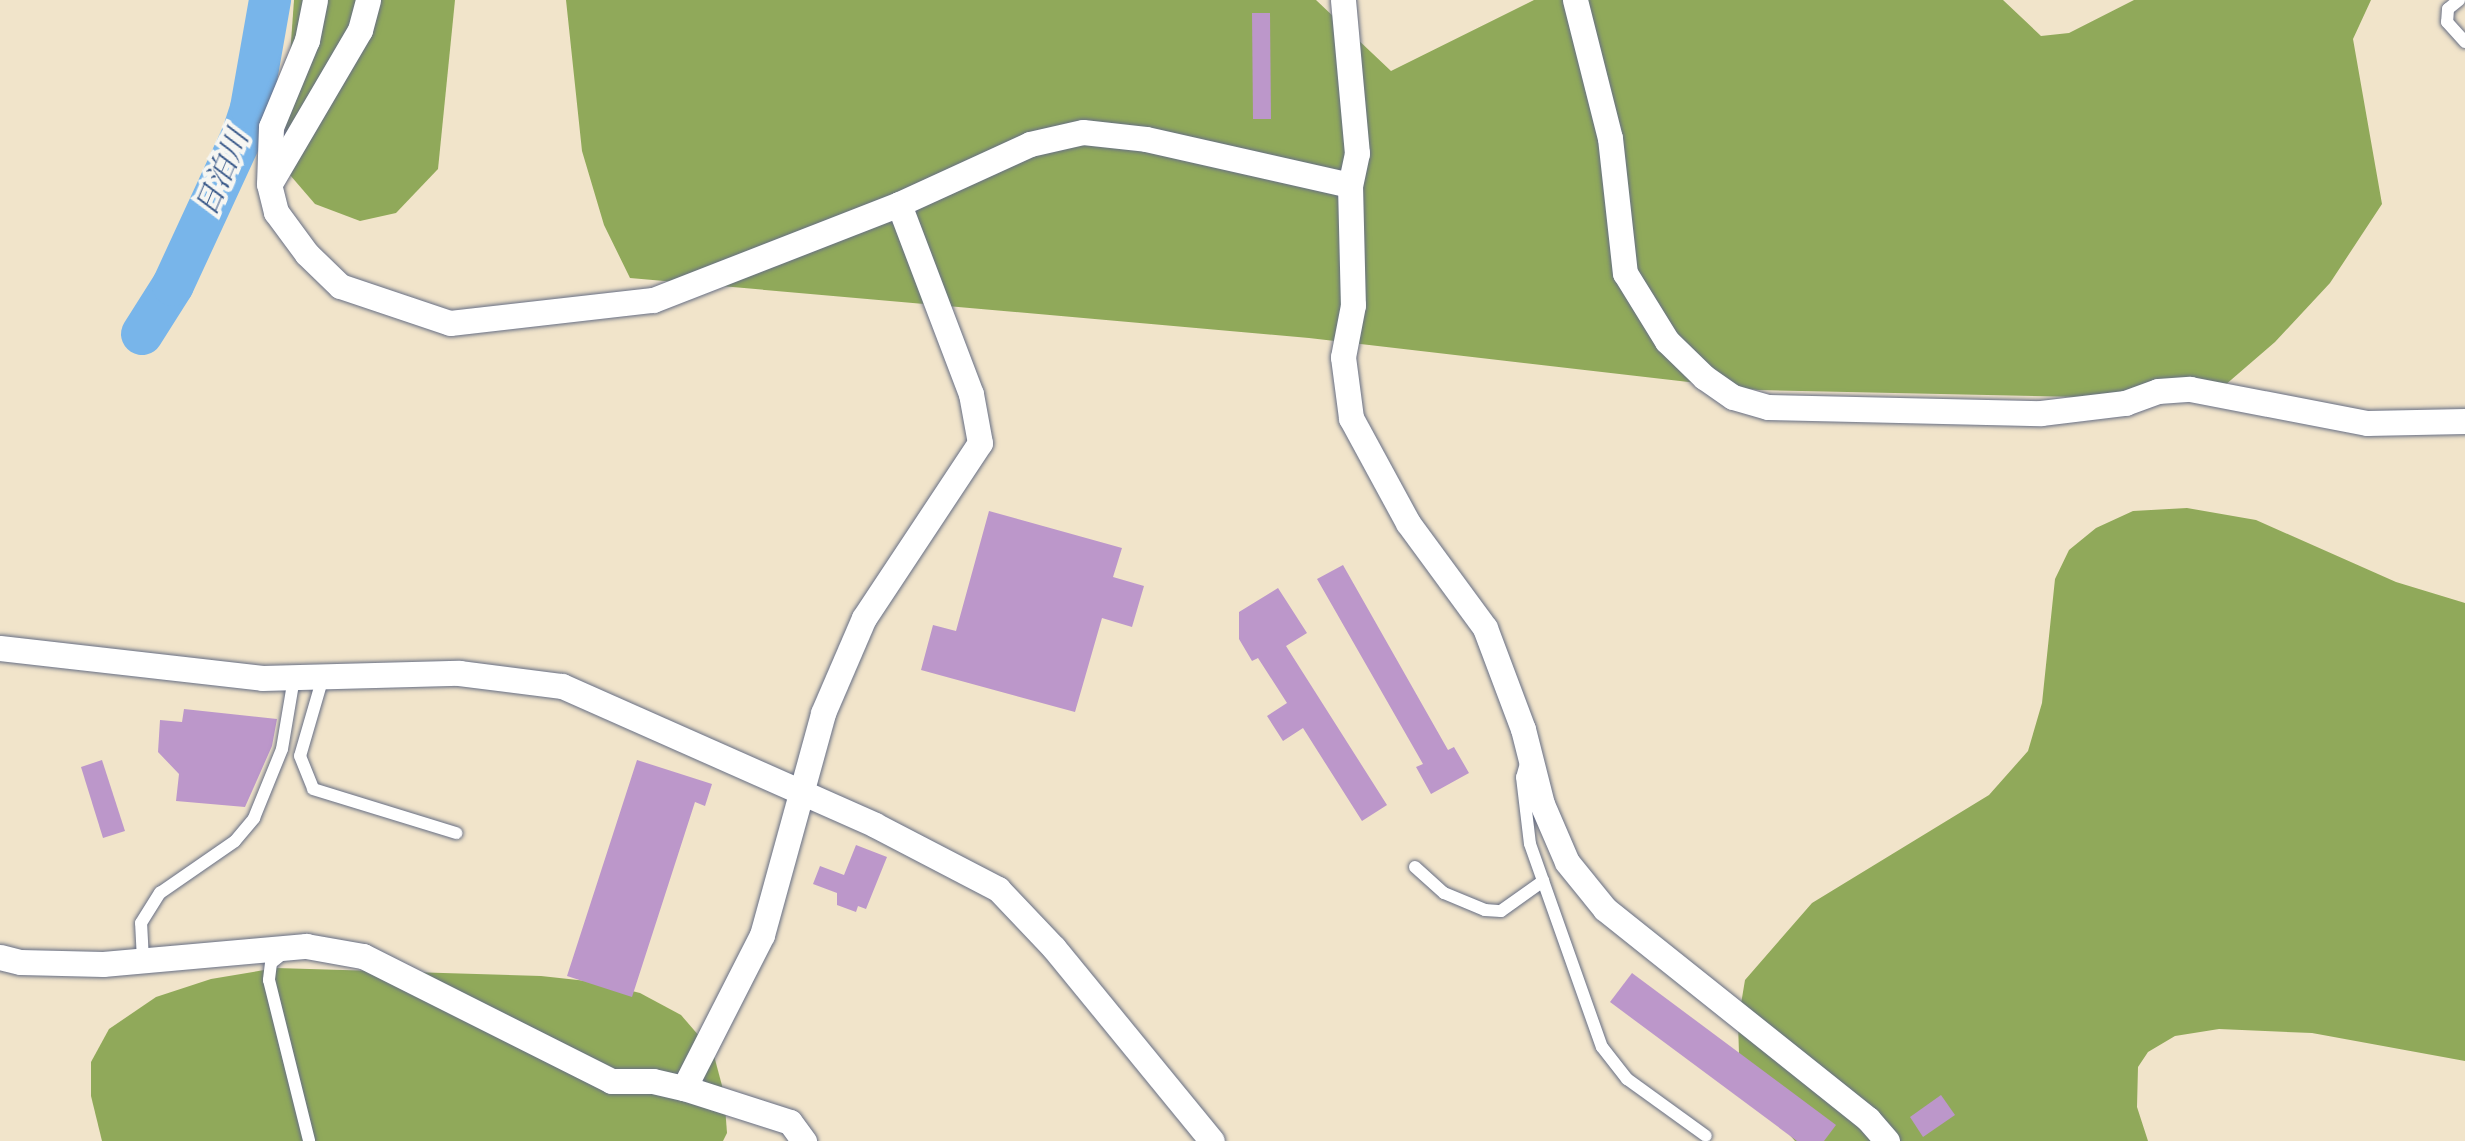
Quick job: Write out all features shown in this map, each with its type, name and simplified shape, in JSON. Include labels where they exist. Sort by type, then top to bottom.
[{"type":"street","points":[[316,0],[307,40],[271,127],[270,184],[276,212],[307,254],[340,286],[450,323],[653,300],[899,204],[1030,144],[1083,132],[1146,139],[1350,185]]},
{"type":"street","points":[[270,184],[360,30],[368,0]]},
{"type":"street","points":[[1343,0],[1357,153],[1350,185],[1353,305],[1343,357],[1351,418],[1408,523],[1485,628],[1529,753],[1542,804],[1567,862],[1605,910],[1868,1119],[1886,1141]]},
{"type":"street","points":[[1575,0],[1584,20],[1610,138],[1625,272],[1666,340],[1704,377],[1733,397],[1768,407],[2041,413],[2190,390],[2368,424],[2465,421]]},
{"type":"street","points":[[684,1088],[762,935],[804,796],[823,713],[864,618],[980,442],[971,394],[899,204]]},
{"type":"street","points":[[0,648],[262,678],[459,674],[562,686],[875,825],[998,889],[1054,948],[1212,1141]]},
{"type":"street","points":[[0,957],[36,962],[143,960],[291,947],[363,956],[611,1081],[653,1081],[684,1088],[790,1122],[804,1141]]},
{"type":"lane","points":[[2460,0],[2448,9],[2447,22],[2465,42]]},
{"type":"lane","points":[[322,677],[300,756],[313,789],[456,833]]},
{"type":"lane","points":[[143,960],[142,923],[160,893],[234,841],[254,818],[282,749],[294,678]]},
{"type":"lane","points":[[1529,753],[1522,777],[1530,844],[1602,1047],[1628,1079],[1706,1136]]},
{"type":"lane","points":[[1415,867],[1444,892],[1485,910],[1501,911],[1543,880]]},
{"type":"lane","points":[[291,947],[271,963],[270,980],[309,1141]]},
{"type":"green space","points":[[294,0],[455,0],[438,169],[396,213],[360,221],[315,204],[290,175],[285,126]]},
{"type":"green space","points":[[566,0],[1316,0],[1391,71],[1534,0],[2003,0],[2041,36],[2069,33],[2134,0],[2371,0],[2353,39],[2382,204],[2330,283],[2275,342],[2224,386],[2174,399],[1758,390],[1309,338],[630,278],[604,225],[582,151]]},
{"type":"green space","points":[[2187,508],[2256,520],[2396,582],[2465,603],[2465,1061],[2312,1033],[2219,1029],[2175,1036],[2148,1052],[2138,1067],[2137,1107],[2148,1141],[1795,1141],[1753,1094],[1739,1054],[1738,1022],[1745,980],[1812,903],[1989,795],[2028,751],[2042,703],[2055,579],[2069,550],[2096,528],[2133,511]]},
{"type":"green space","points":[[276,968],[541,976],[596,982],[640,993],[681,1015],[713,1052],[724,1093],[727,1133],[723,1141],[102,1141],[91,1096],[91,1062],[109,1029],[156,997],[211,979]]},
{"type":"building","points":[[1252,13],[1270,13],[1271,119],[1253,119]]},
{"type":"building","points":[[989,511],[1122,548],[1113,577],[1144,586],[1132,627],[1102,618],[1075,712],[921,670],[933,625],[956,631]]},
{"type":"building","points":[[1343,565],[1448,750],[1454,747],[1469,773],[1431,794],[1416,767],[1423,764],[1317,579]]},
{"type":"building","points":[[1278,588],[1307,633],[1286,646],[1387,805],[1362,821],[1303,728],[1283,741],[1267,716],[1287,703],[1258,658],[1252,661],[1239,639],[1239,612]]},
{"type":"building","points":[[184,709],[277,719],[272,746],[245,807],[176,801],[179,774],[158,752],[160,720],[182,722]]},
{"type":"building","points":[[102,760],[125,831],[103,838],[81,767]]},
{"type":"building","points":[[637,760],[712,784],[705,806],[695,802],[632,997],[567,976]]},
{"type":"building","points":[[856,845],[887,857],[866,909],[858,906],[856,912],[837,905],[837,893],[813,884],[820,866],[844,875]]},
{"type":"building","points":[[1632,973],[1836,1125],[1824,1141],[1797,1141],[1610,1002]]},
{"type":"building","points":[[1941,1095],[1955,1115],[1923,1137],[1910,1117]]},
{"type":"waterway","name":"日泊川","points":[[142,334],[173,285],[242,136],[251,108],[270,0]]}]
